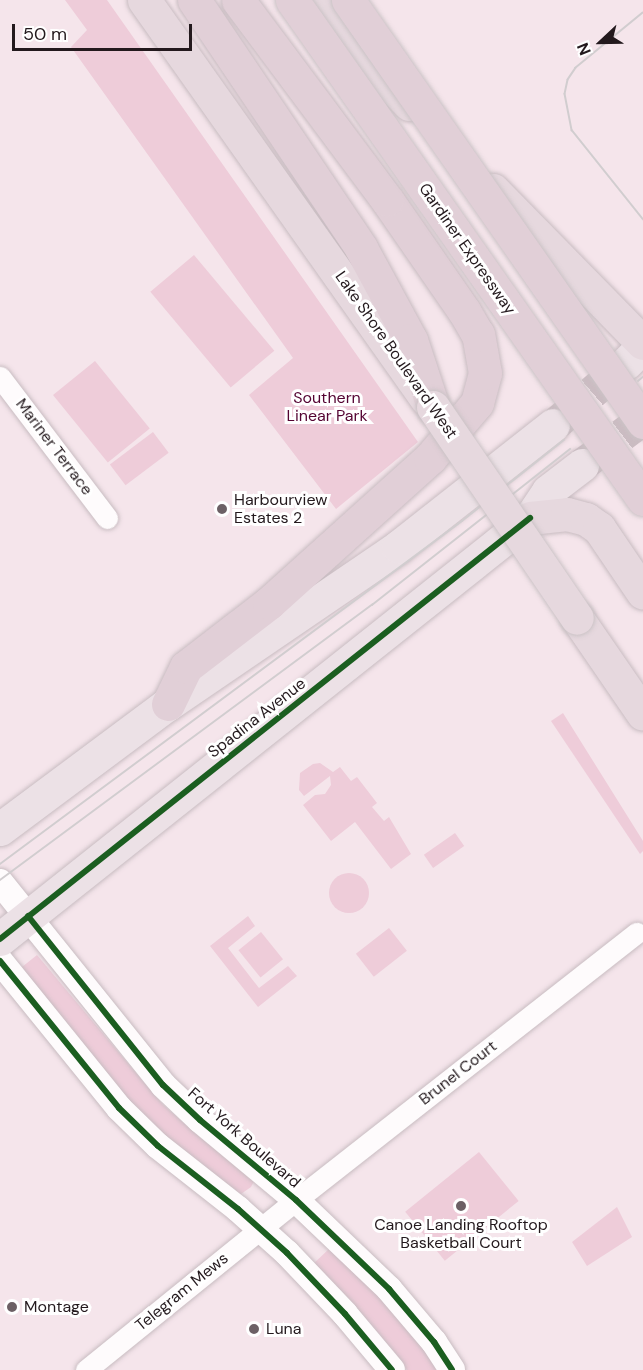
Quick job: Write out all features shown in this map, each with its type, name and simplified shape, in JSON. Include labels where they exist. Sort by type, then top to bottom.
[{"type":"highway","name":"Lake Shore Boulevard West","points":[[144,0],[433,407],[643,714]]},
{"type":"highway","points":[[194,0],[361,248],[411,340],[433,407]]},
{"type":"highway","points":[[168,704],[186,667],[269,603],[430,458],[477,403],[483,384],[484,362],[478,335],[464,311],[387,201],[238,0]]},
{"type":"highway","name":"Gardiner Expressway","points":[[292,0],[643,499]]},
{"type":"highway","points":[[328,0],[377,71],[637,351]]},
{"type":"highway","points":[[348,0],[643,422]]},
{"type":"highway","points":[[530,518],[567,514],[586,519],[599,528],[643,592]]},
{"type":"main road","points":[[0,830],[168,704],[351,581],[554,425]]},
{"type":"main road","name":"Spadina Avenue","points":[[0,939],[530,518],[548,491],[582,465]]},
{"type":"street","name":"Mariner Terrace","points":[[0,377],[107,518]]},
{"type":"street","name":"Fort York Boulevard","points":[[0,882],[163,1085],[200,1120],[278,1214],[345,1314],[392,1370]]},
{"type":"street","name":"Brunel Court","points":[[278,1214],[637,933]]},
{"type":"street","name":"Fort York Boulevard","points":[[0,961],[119,1108],[158,1146],[278,1214],[389,1289],[434,1342],[452,1370]]},
{"type":"street","name":"Telegram Mews","points":[[86,1370],[278,1214]]},
{"type":"green space","name":"Southern Linear Park","points":[[65,0],[107,0],[418,442],[336,509],[249,395],[293,358],[71,47],[87,30]]},
{"type":"green space","points":[[194,255],[274,351],[231,387],[150,292]]},
{"type":"green space","points":[[95,361],[150,429],[108,463],[53,395]]},
{"type":"green space","points":[[153,432],[169,453],[126,485],[110,464]]},
{"type":"green space","points":[[563,713],[643,841],[643,851],[640,854],[551,721]]},
{"type":"green space","points":[[320,763],[333,772],[340,767],[351,781],[357,777],[377,803],[372,807],[384,821],[389,817],[411,854],[391,869],[355,822],[331,841],[303,805],[315,795],[325,794],[331,785],[330,776],[304,796],[299,790],[300,773],[313,764]]},
{"type":"green space","points":[[455,833],[464,846],[433,868],[424,855]]},
{"type":"green space","points":[[349,873],[357,874],[363,879],[368,885],[368,901],[363,907],[357,912],[349,913],[341,912],[335,907],[330,901],[329,893],[330,885],[335,879],[341,874]]},
{"type":"green space","points":[[248,916],[255,926],[228,948],[259,988],[288,966],[297,976],[258,1007],[210,946]]},
{"type":"green space","points":[[389,928],[407,951],[374,977],[356,954]]},
{"type":"green space","points":[[261,932],[283,959],[260,977],[238,950]]},
{"type":"green space","points":[[37,955],[162,1104],[202,1139],[255,1179],[251,1187],[241,1194],[237,1193],[164,1142],[17,971]]},
{"type":"green space","name":"Canoe Landing Rooftop Basketball Court","points":[[479,1152],[519,1201],[445,1261],[405,1212]]},
{"type":"green space","points":[[617,1207],[632,1237],[587,1266],[572,1242]]},
{"type":"green space","points":[[330,1248],[386,1302],[442,1370],[407,1370],[378,1333],[311,1266]]},
{"type":"tunnel","points":[[555,424],[626,363]]},
{"type":"tunnel","points":[[583,464],[643,419]]},
{"type":"tram line","points":[[643,13],[576,68],[568,80],[565,94],[572,130],[643,219]]},
{"type":"tram line","points":[[638,381],[643,377]]},
{"type":"tram line","points":[[0,864],[462,521],[564,440]]},
{"type":"tram line","points":[[0,880],[372,605],[570,449]]},
{"type":"cycle path","points":[[0,939],[530,518]]},
{"type":"cycle path","points":[[28,916],[163,1085],[200,1120],[296,1200],[389,1289],[434,1342],[452,1370]]},
{"type":"cycle path","points":[[0,961],[119,1108],[158,1146],[238,1209],[287,1253],[345,1314],[392,1370]]},
{"type":"place","name":"Harbourview Estates 2","points":[[222,509]]},
{"type":"place","name":"Canoe Landing Rooftop Basketball Court","points":[[461,1206]]},
{"type":"place","name":"Montage","points":[[12,1307]]},
{"type":"place","name":"Luna","points":[[254,1329]]}]
